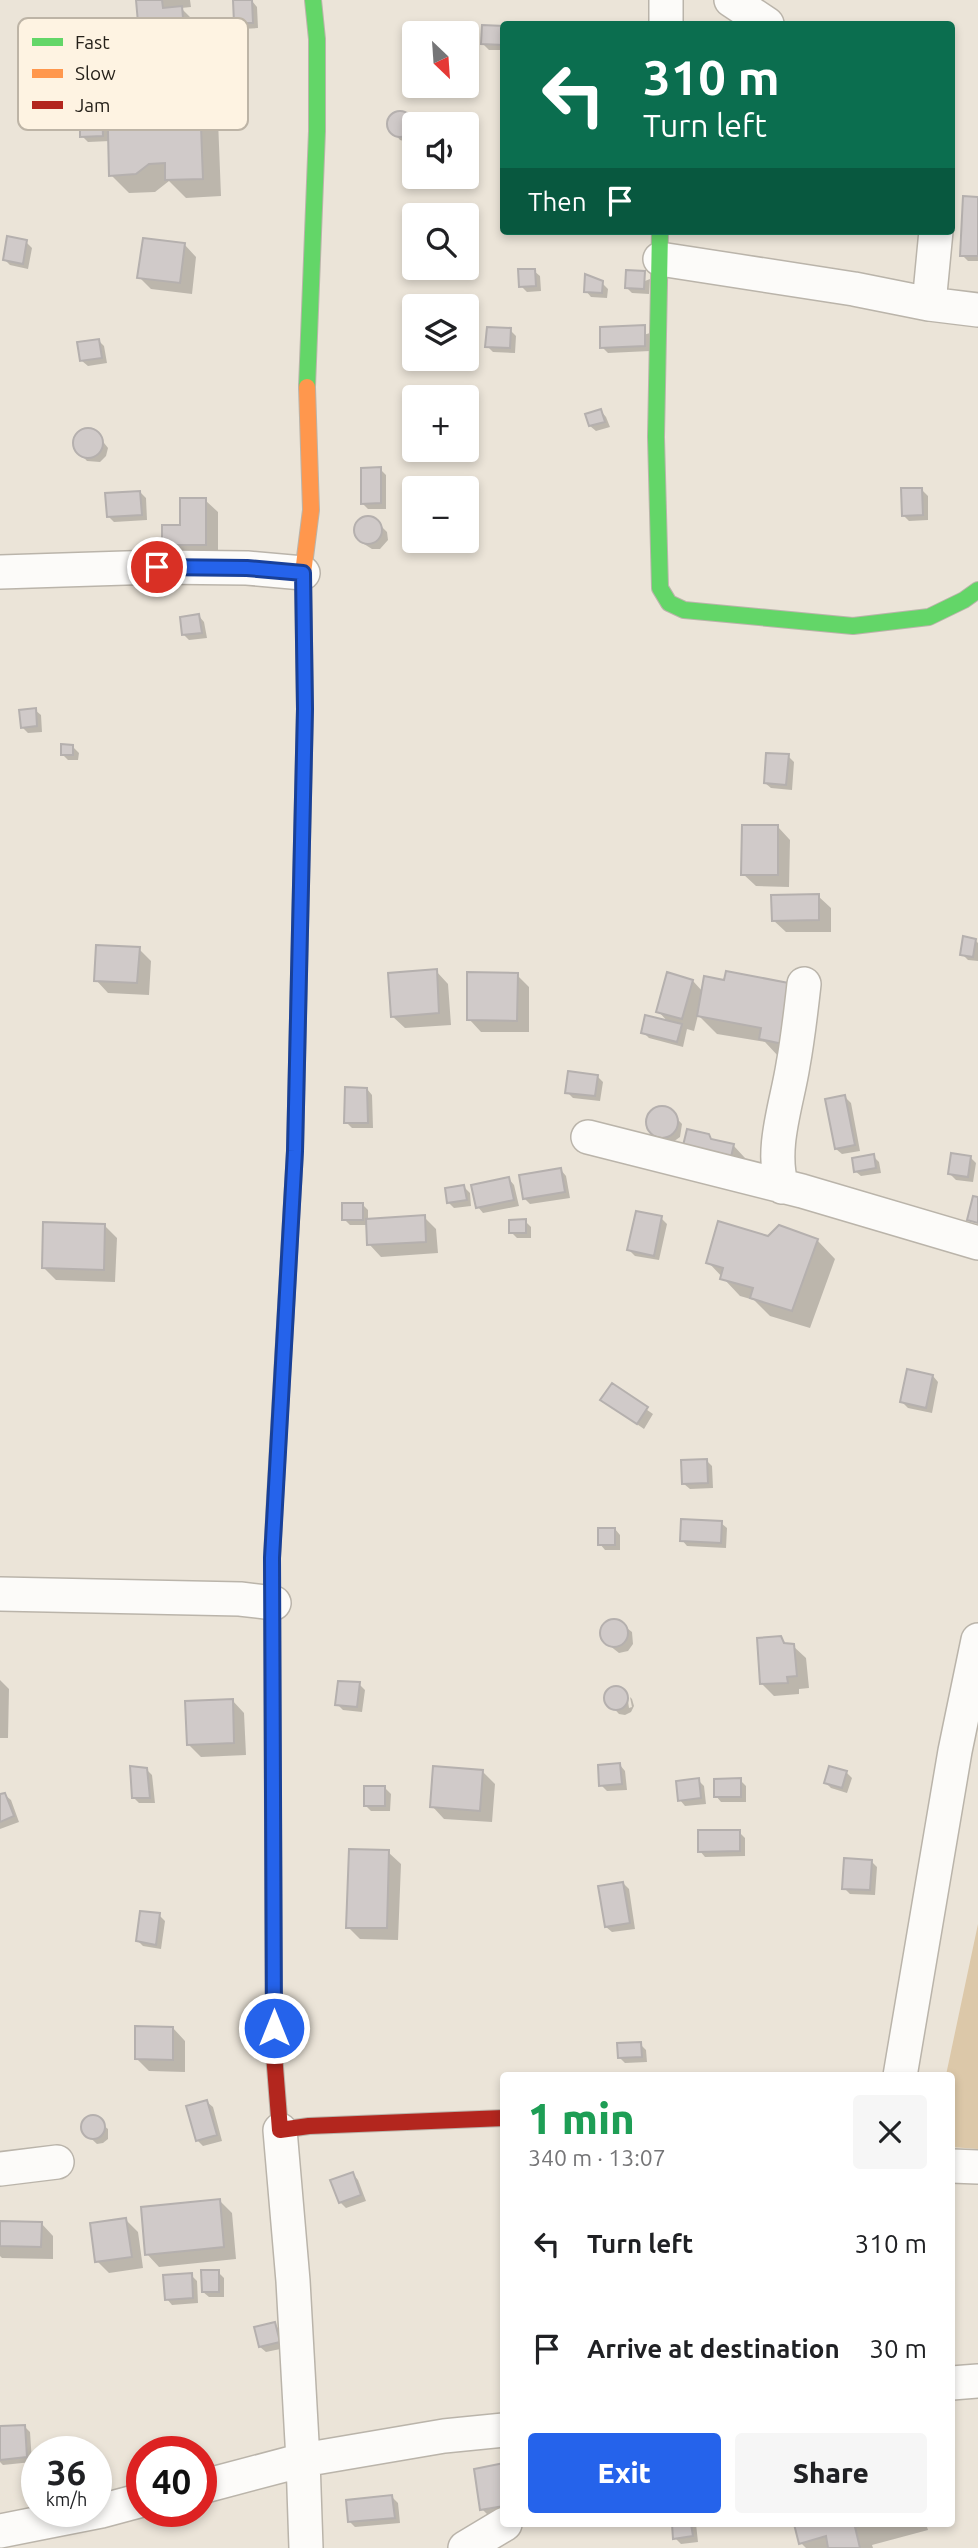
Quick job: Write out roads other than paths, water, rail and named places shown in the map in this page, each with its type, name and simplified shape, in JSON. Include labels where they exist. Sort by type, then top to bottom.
[{"type":"street","points":[[306,2548],[293,2281],[274,2054],[272,1558],[295,1151],[305,709],[303,573],[310,510],[307,372],[317,131],[317,39],[313,0]]},
{"type":"street","points":[[666,0],[666,21]]},
{"type":"street","points":[[731,0],[762,21]]},
{"type":"street","points":[[929,304],[936,235]]},
{"type":"street","points":[[978,310],[929,304],[854,289],[660,245],[656,437],[660,587],[664,599],[671,607],[684,611],[853,626],[929,617],[978,590]]},
{"type":"street","points":[[0,572],[157,567],[247,568],[303,573]]},
{"type":"street","points":[[782,1186],[777,1152],[794,1063],[804,985]]},
{"type":"street","points":[[588,1137],[863,1208],[978,1243]]},
{"type":"street","points":[[0,1594],[274,1603]]},
{"type":"street","points":[[901,2072],[955,1751],[978,1640]]},
{"type":"street","points":[[281,2130],[309,2126],[500,2118]]},
{"type":"street","points":[[0,2169],[57,2162]]},
{"type":"street","points":[[955,2166],[978,2167]]},
{"type":"street","points":[[955,2383],[978,2381]]},
{"type":"street","points":[[217,2483],[303,2460],[443,2436],[500,2430]]},
{"type":"street","points":[[0,2531],[126,2504]]},
{"type":"street","points":[[465,2548],[500,2527]]}]
